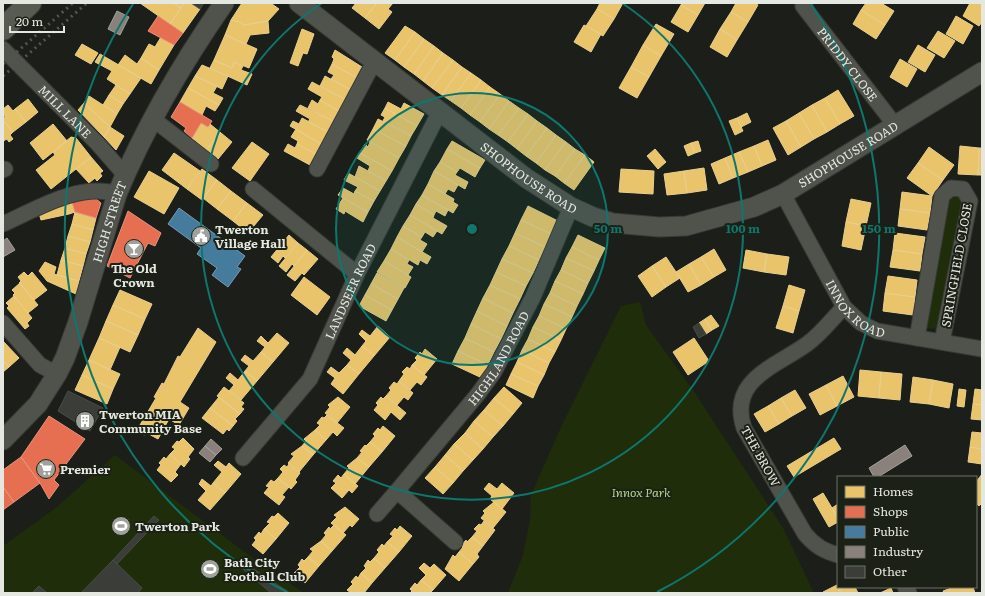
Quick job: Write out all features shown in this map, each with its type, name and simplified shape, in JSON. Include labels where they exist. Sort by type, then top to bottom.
[{"type":"highway","points":[[3,29],[30,3]]},
{"type":"street","name":"HIGH STREET","points":[[3,440],[38,404],[57,374],[78,322],[117,194],[125,175],[153,119],[188,58],[224,3]]},
{"type":"street","name":"SHOPHOUSE ROAD","points":[[299,3],[375,60],[439,113],[526,178],[571,207],[613,223],[659,227],[686,226],[720,218],[754,207],[783,194],[982,72]]},
{"type":"street","name":"PRIDDY CLOSE","points":[[804,3],[803,6],[894,125]]},
{"type":"street","name":"MILL LANE","points":[[3,49],[97,143],[125,175]]},
{"type":"street","points":[[317,169],[375,60]]},
{"type":"street","name":"LANDSEER ROAD","points":[[243,458],[310,380],[357,274],[439,113]]},
{"type":"street","points":[[153,119],[211,164]]},
{"type":"street","name":"SPRINGFIELD CLOSE","points":[[917,338],[942,196],[951,188],[963,189],[970,201],[942,342]]},
{"type":"street","points":[[253,189],[357,274]]},
{"type":"street","points":[[3,224],[58,200],[86,192],[104,190],[117,194]]},
{"type":"street","name":"INNOX ROAD","points":[[783,194],[844,307],[861,322],[876,331],[982,349]]},
{"type":"street","name":"HIGHLAND ROAD","points":[[376,514],[478,394],[494,372],[533,297],[571,207]]},
{"type":"street","name":"THE BROW","points":[[837,555],[822,550],[813,544],[805,534],[744,428],[741,417],[741,402],[747,387],[759,375],[809,343],[844,307]]},
{"type":"street","points":[[3,323],[40,365],[57,374]]},
{"type":"street","points":[[397,491],[455,542]]},
{"type":"green space","points":[[960,192],[966,199],[940,329],[921,328],[946,199]]},
{"type":"green space","name":"Innox Park","points":[[640,302],[646,325],[693,390],[783,528],[814,593],[508,593],[523,555],[530,520],[531,495],[561,427],[621,306]]},
{"type":"green space","name":"Twerton Park","points":[[115,455],[250,556],[304,593],[3,593],[3,546],[57,507]]},
{"type":"building: Homes","points":[[140,3],[173,3],[181,8],[170,24]]},
{"type":"building: Homes","points":[[173,3],[184,3],[181,8]]},
{"type":"building: Homes","points":[[184,3],[191,3],[200,9],[183,33],[170,24]]},
{"type":"building: Homes","points":[[242,3],[266,3],[272,4],[279,9],[268,21],[244,25],[240,22],[231,20]]},
{"type":"building: Homes","points":[[356,3],[377,3],[365,18],[352,8]]},
{"type":"building: Homes","points":[[377,3],[393,3],[388,9],[392,12],[379,29],[365,18]]},
{"type":"building: Homes","points":[[600,3],[623,3],[614,19],[597,9]]},
{"type":"building: Homes","points":[[682,3],[705,3],[698,15],[681,5]]},
{"type":"building: Homes","points":[[736,3],[755,3],[758,5],[748,22],[731,12]]},
{"type":"building: Homes","points":[[866,3],[881,3],[894,11],[885,25],[861,10]]},
{"type":"building: Homes","points":[[970,3],[982,4],[982,22],[979,26],[963,16]]},
{"type":"building: Homes","points":[[681,5],[698,15],[688,32],[671,22]]},
{"type":"building: Homes","points":[[597,9],[614,19],[603,36],[586,26]]},
{"type":"building: Homes","points":[[861,10],[885,25],[876,39],[853,24]]},
{"type":"building: Homes","points":[[731,12],[748,22],[737,40],[720,29]]},
{"type":"building: Homes","points":[[956,16],[973,26],[963,44],[946,34]]},
{"type":"building: Homes","points":[[231,20],[240,22],[244,25],[268,21],[269,33],[250,35],[246,44],[225,35]]},
{"type":"building: Homes","points":[[656,24],[674,34],[661,56],[643,45]]},
{"type":"building: Homes","points":[[584,25],[601,34],[591,52],[574,42]]},
{"type":"building: Homes","points":[[405,26],[415,32],[395,60],[385,53]]},
{"type":"building: Homes","points":[[302,29],[314,34],[307,54],[303,53],[298,66],[290,63]]},
{"type":"building: Homes","points":[[720,29],[737,40],[727,57],[710,47]]},
{"type":"building: Homes","points":[[938,31],[955,41],[944,58],[927,48]]},
{"type":"building: Homes","points":[[415,32],[424,39],[404,67],[395,60]]},
{"type":"building: Homes","points":[[225,35],[257,49],[249,68],[234,62],[232,68],[214,60]]},
{"type":"building: Homes","points":[[161,37],[174,45],[159,70],[141,58],[149,44],[155,47]]},
{"type":"building: Homes","points":[[424,39],[434,46],[414,74],[404,67]]},
{"type":"building: Homes","points":[[82,44],[98,53],[91,64],[75,55]]},
{"type":"building: Homes","points":[[643,45],[661,56],[649,77],[631,67]]},
{"type":"building: Homes","points":[[918,45],[935,55],[925,72],[908,62]]},
{"type":"building: Homes","points":[[434,46],[443,53],[423,81],[414,74]]},
{"type":"building: Homes","points":[[335,50],[362,67],[357,78],[332,64],[334,59],[332,57]]},
{"type":"building: Homes","points":[[443,53],[453,60],[432,88],[423,81]]},
{"type":"building: Homes","points":[[100,54],[141,78],[130,94],[107,79],[112,71],[95,62]]},
{"type":"building: Homes","points":[[125,55],[137,64],[141,58],[159,70],[151,84],[118,65]]},
{"type":"building: Homes","points":[[900,59],[917,69],[907,87],[890,77]]},
{"type":"building: Homes","points":[[214,60],[232,68],[234,62],[243,66],[241,70],[252,74],[247,85],[210,68]]},
{"type":"building: Homes","points":[[453,60],[462,67],[442,95],[432,88]]},
{"type":"building: Homes","points":[[332,64],[357,78],[351,90],[331,79],[334,75],[328,72]]},
{"type":"building: Homes","points":[[202,65],[228,76],[222,89],[195,76]]},
{"type":"building: Homes","points":[[462,67],[471,73],[451,101],[442,95]]},
{"type":"building: Homes","points":[[631,67],[649,77],[637,98],[619,88]]},
{"type":"building: Homes","points":[[471,73],[481,80],[461,108],[451,101]]},
{"type":"building: Homes","points":[[195,76],[217,86],[213,93],[223,98],[219,105],[188,88]]},
{"type":"building: Homes","points":[[325,76],[351,90],[346,100],[320,86]]},
{"type":"building: Homes","points":[[481,80],[490,87],[470,115],[461,108]]},
{"type":"building: Homes","points":[[312,82],[346,100],[339,111],[320,100],[322,97],[308,89]]},
{"type":"building: Homes","points":[[116,85],[130,94],[123,104],[109,95]]},
{"type":"building: Homes","points":[[490,87],[500,94],[480,122],[470,115]]},
{"type":"building: Homes","points":[[188,88],[219,105],[215,111],[206,106],[202,115],[180,102]]},
{"type":"building: Homes","points":[[838,90],[854,116],[840,124],[825,98]]},
{"type":"building: Homes","points":[[500,94],[509,101],[489,129],[480,122]]},
{"type":"building: Homes","points":[[109,95],[123,104],[117,114],[103,105]]},
{"type":"building: Homes","points":[[89,96],[117,114],[110,127],[84,103]]},
{"type":"building: Homes","points":[[825,98],[840,124],[827,132],[812,105]]},
{"type":"building: Homes","points":[[28,99],[38,112],[26,122],[15,109]]},
{"type":"building: Homes","points":[[312,100],[318,104],[320,100],[339,111],[333,121],[308,108]]},
{"type":"building: Homes","points":[[509,101],[519,108],[498,135],[489,129]]},
{"type":"building: Homes","points":[[388,102],[401,109],[404,103],[424,114],[417,126],[385,108]]},
{"type":"building: Homes","points":[[84,103],[110,127],[104,137],[78,110]]},
{"type":"building: Homes","points":[[8,105],[13,111],[15,109],[26,122],[13,132],[3,120],[5,117],[3,109]]},
{"type":"building: Homes","points":[[300,105],[333,121],[328,132],[308,122],[310,119],[296,111]]},
{"type":"building: Homes","points":[[812,105],[827,132],[814,139],[799,113]]},
{"type":"building: Homes","points":[[385,108],[417,126],[411,136],[383,121],[385,117],[381,115]]},
{"type":"building: Homes","points":[[519,108],[528,114],[508,142],[498,135]]},
{"type":"building: Homes","points":[[747,113],[751,122],[741,127],[737,118]]},
{"type":"building: Homes","points":[[799,113],[814,139],[801,147],[786,121]]},
{"type":"building: Homes","points":[[528,114],[537,121],[517,149],[508,142]]},
{"type":"building: Homes","points":[[302,118],[328,132],[321,144],[290,126],[293,121],[299,124]]},
{"type":"building: Homes","points":[[737,118],[743,131],[735,135],[729,121]]},
{"type":"building: Homes","points":[[378,119],[411,136],[406,146],[373,129]]},
{"type":"building: Homes","points":[[3,120],[13,132],[10,135],[13,139],[9,142],[7,139],[3,141]]},
{"type":"building: Homes","points":[[537,121],[547,128],[526,156],[517,149]]},
{"type":"building: Homes","points":[[786,121],[801,147],[788,155],[773,128]]},
{"type":"building: Homes","points":[[201,123],[208,127],[210,124],[221,133],[206,150],[192,138]]},
{"type":"building: Homes","points":[[53,124],[67,141],[43,160],[30,143]]},
{"type":"building: Homes","points":[[110,127],[124,136],[116,150],[104,137]]},
{"type":"building: Homes","points":[[547,128],[556,135],[536,163],[526,156]]},
{"type":"building: Homes","points":[[296,129],[321,144],[316,154],[297,144],[298,141],[291,137]]},
{"type":"building: Homes","points":[[373,129],[406,146],[399,158],[367,140]]},
{"type":"building: Homes","points":[[221,133],[232,142],[218,159],[206,150]]},
{"type":"building: Homes","points":[[556,135],[566,142],[545,170],[536,163]]},
{"type":"building: Homes","points":[[71,137],[76,138],[91,157],[51,189],[36,170],[55,155],[53,152]]},
{"type":"building: Homes","points":[[768,140],[776,160],[762,166],[754,146]]},
{"type":"building: Homes","points":[[452,141],[485,160],[480,168],[447,149]]},
{"type":"building: Homes","points":[[698,141],[701,151],[695,153],[691,143]]},
{"type":"building: Homes","points":[[252,142],[269,154],[250,181],[232,168]]},
{"type":"building: Homes","points":[[370,142],[399,158],[392,171],[360,153],[365,144],[368,147]]},
{"type":"building: Homes","points":[[566,142],[575,149],[555,176],[545,170]]},
{"type":"building: Homes","points":[[691,143],[695,153],[688,156],[684,146]]},
{"type":"building: Homes","points":[[288,144],[295,148],[297,144],[316,154],[310,165],[284,151]]},
{"type":"building: Homes","points":[[754,146],[762,166],[748,172],[739,152]]},
{"type":"building: Homes","points":[[960,146],[979,148],[978,175],[958,174]]},
{"type":"building: Homes","points":[[929,147],[954,165],[943,180],[918,163]]},
{"type":"building: Homes","points":[[979,148],[982,148],[982,175],[978,175]]},
{"type":"building: Homes","points":[[447,149],[480,168],[475,177],[460,168],[457,172],[440,162]]},
{"type":"building: Homes","points":[[575,149],[585,155],[564,183],[555,176]]},
{"type":"building: Homes","points":[[655,149],[666,162],[658,169],[647,156]]},
{"type":"building: Homes","points":[[739,152],[748,172],[733,178],[725,158]]},
{"type":"building: Homes","points":[[174,153],[200,171],[187,189],[162,170]]},
{"type":"building: Homes","points":[[360,153],[392,171],[386,181],[368,171],[370,166],[357,158]]},
{"type":"building: Homes","points":[[585,155],[594,162],[574,190],[564,183]]},
{"type":"building: Homes","points":[[91,157],[103,171],[100,173],[102,176],[97,181],[95,178],[89,183],[76,169]]},
{"type":"building: Homes","points":[[725,158],[733,178],[719,184],[711,164]]},
{"type":"building: Homes","points":[[440,162],[457,172],[455,175],[468,182],[465,189],[434,171]]},
{"type":"building: Homes","points":[[918,163],[943,180],[932,196],[907,178]]},
{"type":"building: Homes","points":[[359,166],[386,181],[380,191],[355,177]]},
{"type":"building: Homes","points":[[704,168],[707,190],[687,193],[684,171]]},
{"type":"building: Homes","points":[[202,169],[217,180],[202,200],[187,189]]},
{"type":"building: Homes","points":[[621,169],[654,171],[653,194],[619,192]]},
{"type":"building: Homes","points":[[149,171],[179,188],[164,214],[134,197]]},
{"type":"building: Homes","points":[[434,171],[458,185],[454,192],[448,189],[445,194],[428,184]]},
{"type":"building: Homes","points":[[684,171],[687,193],[667,195],[664,174]]},
{"type":"building: Homes","points":[[348,173],[380,191],[374,201],[355,191],[358,187],[344,180]]},
{"type":"building: Homes","points":[[217,180],[231,191],[217,209],[203,198]]},
{"type":"building: Homes","points":[[428,184],[454,199],[453,202],[458,205],[453,213],[422,195]]},
{"type":"building: Homes","points":[[343,188],[354,194],[355,191],[374,201],[368,212],[338,195]]},
{"type":"building: Homes","points":[[231,191],[247,203],[233,221],[217,209]]},
{"type":"building: Homes","points":[[902,192],[932,196],[930,213],[900,209]]},
{"type":"building: Homes","points":[[422,195],[448,210],[445,216],[436,211],[434,215],[416,204]]},
{"type":"building: Homes","points":[[343,198],[368,212],[363,222],[345,211],[344,214],[336,209]]},
{"type":"building: Homes","points":[[71,199],[75,212],[69,214],[65,201]]},
{"type":"building: Homes","points":[[851,199],[871,203],[866,226],[846,222]]},
{"type":"building: Homes","points":[[65,201],[69,214],[41,220],[39,213]]},
{"type":"building: Homes","points":[[247,203],[263,215],[248,233],[233,221]]},
{"type":"building: Homes","points":[[416,204],[434,215],[433,218],[447,226],[442,234],[410,215]]},
{"type":"building: Homes","points":[[528,206],[558,221],[551,234],[521,220]]},
{"type":"building: Homes","points":[[900,209],[930,213],[927,230],[898,226]]},
{"type":"building: Homes","points":[[75,212],[96,218],[93,230],[72,224]]},
{"type":"building: Homes","points":[[410,215],[437,231],[433,237],[425,232],[422,237],[403,226]]},
{"type":"building: Homes","points":[[521,220],[551,234],[545,247],[515,233]]},
{"type":"building: Homes","points":[[846,222],[866,226],[861,250],[842,246]]},
{"type":"building: Homes","points":[[72,224],[93,230],[90,242],[68,236]]},
{"type":"building: Homes","points":[[403,226],[422,237],[420,240],[427,244],[422,252],[397,237]]},
{"type":"building: Homes","points":[[515,233],[545,247],[539,260],[509,246]]},
{"type":"building: Homes","points":[[895,233],[925,237],[922,254],[893,250]]},
{"type":"building: Homes","points":[[289,235],[298,243],[285,258],[283,256],[278,263],[271,257]]},
{"type":"building: Homes","points":[[578,235],[605,248],[599,260],[572,247]]},
{"type":"building: Homes","points":[[68,236],[90,242],[86,254],[65,248]]},
{"type":"building: Homes","points":[[397,237],[431,257],[427,264],[420,260],[418,265],[391,249]]},
{"type":"building: Homes","points":[[298,243],[307,250],[294,266],[292,264],[286,272],[279,266]]},
{"type":"building: Homes","points":[[509,246],[539,260],[533,273],[502,259]]},
{"type":"building: Homes","points":[[572,247],[599,260],[594,271],[566,258]]},
{"type":"building: Homes","points":[[65,248],[86,254],[83,266],[61,260]]},
{"type":"building: Homes","points":[[391,249],[409,260],[407,264],[413,267],[408,275],[384,261]]},
{"type":"building: Homes","points":[[714,249],[726,270],[714,277],[701,257]]},
{"type":"building: Homes","points":[[307,250],[318,259],[304,275],[302,273],[295,281],[287,275]]},
{"type":"building: Homes","points":[[746,250],[767,254],[764,272],[743,268]]},
{"type":"building: Homes","points":[[893,250],[922,254],[920,271],[890,267]]},
{"type":"building: Homes","points":[[767,254],[789,257],[786,275],[764,272]]},
{"type":"building: Homes","points":[[666,257],[680,278],[666,287],[652,266]]},
{"type":"building: Homes","points":[[701,257],[714,277],[701,285],[689,264]]},
{"type":"building: Homes","points":[[566,258],[594,271],[588,283],[561,270]]},
{"type":"building: Homes","points":[[502,259],[533,273],[526,286],[496,272]]},
{"type":"building: Homes","points":[[61,260],[83,266],[79,281],[57,275]]},
{"type":"building: Homes","points":[[384,261],[411,277],[405,288],[377,272]]},
{"type":"building: Homes","points":[[45,262],[56,267],[54,274],[79,281],[76,294],[47,281],[39,271]]},
{"type":"building: Homes","points":[[689,264],[701,285],[688,292],[676,272]]},
{"type":"building: Homes","points":[[652,266],[666,287],[652,297],[638,276]]},
{"type":"building: Homes","points":[[561,270],[588,283],[583,294],[555,281]]},
{"type":"building: Homes","points":[[24,272],[28,276],[32,272],[47,290],[34,300],[19,283],[21,281],[18,277]]},
{"type":"building: Homes","points":[[496,272],[526,286],[520,299],[490,285]]},
{"type":"building: Homes","points":[[377,273],[404,288],[398,299],[371,284]]},
{"type":"building: Homes","points":[[888,276],[917,280],[915,297],[885,293]]},
{"type":"building: Homes","points":[[304,277],[330,297],[317,315],[291,295]]},
{"type":"building: Homes","points":[[555,281],[583,294],[577,306],[550,293]]},
{"type":"building: Homes","points":[[20,283],[38,305],[28,313],[13,295],[15,293],[12,290]]},
{"type":"building: Homes","points":[[371,284],[398,299],[392,310],[365,295]]},
{"type":"building: Homes","points":[[490,285],[520,299],[513,313],[483,298]]},
{"type":"building: Homes","points":[[789,285],[805,290],[799,311],[783,306]]},
{"type":"building: Homes","points":[[120,290],[152,304],[145,319],[113,305]]},
{"type":"building: Homes","points":[[550,293],[577,306],[572,317],[544,304]]},
{"type":"building: Homes","points":[[885,293],[915,297],[913,315],[883,311]]},
{"type":"building: Homes","points":[[365,295],[392,310],[386,321],[359,306]]},
{"type":"building: Homes","points":[[14,296],[32,318],[27,323],[29,326],[25,329],[7,308],[9,306],[6,303]]},
{"type":"building: Homes","points":[[483,298],[513,313],[507,326],[477,311]]},
{"type":"building: Homes","points":[[544,304],[572,317],[566,329],[539,316]]},
{"type":"building: Homes","points":[[113,305],[145,319],[138,335],[106,321]]},
{"type":"building: Homes","points":[[783,306],[799,311],[793,333],[776,328]]},
{"type":"building: Homes","points":[[477,311],[507,326],[501,339],[471,324]]},
{"type":"building: Homes","points":[[711,315],[719,326],[712,330],[705,319]]},
{"type":"building: Homes","points":[[539,316],[566,329],[561,340],[533,327]]},
{"type":"building: Homes","points":[[705,319],[712,330],[706,334],[699,323]]},
{"type":"building: Homes","points":[[106,321],[138,335],[130,352],[99,338]]},
{"type":"building: Homes","points":[[471,324],[501,339],[494,352],[465,338]]},
{"type":"building: Homes","points":[[378,326],[390,337],[374,356],[362,346],[366,341],[359,334],[362,330],[370,336]]},
{"type":"building: Homes","points":[[533,327],[561,340],[555,352],[528,339]]},
{"type":"building: Homes","points":[[198,328],[216,342],[180,402],[189,408],[179,425],[169,419],[158,439],[147,433],[145,435],[137,430],[156,398],[154,397],[162,383],[164,384],[178,356],[180,357]]},
{"type":"building: Homes","points":[[277,333],[289,343],[273,362],[261,352],[265,347],[257,341],[261,336],[268,343]]},
{"type":"building: Homes","points":[[99,338],[120,347],[110,370],[89,360]]},
{"type":"building: Homes","points":[[465,338],[494,352],[488,365],[458,351]]},
{"type":"building: Homes","points":[[694,338],[709,361],[688,375],[673,352]]},
{"type":"building: Homes","points":[[528,339],[555,352],[549,363],[522,350]]},
{"type":"building: Homes","points":[[3,341],[19,358],[9,367],[3,360]]},
{"type":"building: Homes","points":[[362,346],[374,356],[359,374],[347,365],[351,360],[343,353],[347,348],[355,355]]},
{"type":"building: Homes","points":[[425,349],[437,359],[424,375],[412,365],[417,360],[415,358],[420,352],[422,354]]},
{"type":"building: Homes","points":[[522,350],[549,363],[544,375],[517,362]]},
{"type":"building: Homes","points":[[458,351],[488,365],[482,378],[452,364]]},
{"type":"building: Homes","points":[[261,352],[273,362],[257,381],[245,371],[249,366],[241,360],[245,355],[253,361]]},
{"type":"building: Homes","points":[[3,360],[9,367],[3,372]]},
{"type":"building: Homes","points":[[89,360],[120,374],[113,389],[82,375]]},
{"type":"building: Homes","points":[[517,362],[544,375],[538,386],[511,374]]},
{"type":"building: Homes","points":[[347,365],[359,374],[343,394],[331,384],[335,378],[327,372],[331,367],[339,373]]},
{"type":"building: Homes","points":[[412,365],[427,377],[421,385],[417,382],[410,390],[399,381],[404,374],[402,372],[407,367],[410,369]]},
{"type":"building: Homes","points":[[860,370],[881,372],[879,398],[858,396]]},
{"type":"building: Homes","points":[[245,371],[257,381],[241,400],[229,391],[234,385],[226,378],[230,373],[238,380]]},
{"type":"building: Homes","points":[[881,372],[902,374],[900,400],[879,398]]},
{"type":"building: Homes","points":[[511,374],[538,386],[533,398],[506,385]]},
{"type":"building: Homes","points":[[82,375],[113,389],[107,404],[75,390]]},
{"type":"building: Homes","points":[[843,376],[854,397],[837,406],[826,385]]},
{"type":"building: Homes","points":[[913,377],[933,380],[929,404],[910,402]]},
{"type":"building: Homes","points":[[933,380],[953,384],[949,408],[929,404]]},
{"type":"building: Homes","points":[[399,381],[413,393],[408,400],[404,397],[397,405],[386,396],[391,390],[389,388],[394,382],[397,384]]},
{"type":"building: Homes","points":[[826,385],[837,406],[820,415],[809,394]]},
{"type":"building: Homes","points":[[224,387],[244,403],[241,407],[244,409],[240,414],[217,396]]},
{"type":"building: Homes","points":[[504,387],[522,403],[513,414],[494,398]]},
{"type":"building: Homes","points":[[959,389],[966,390],[964,407],[957,406]]},
{"type":"building: Homes","points":[[975,389],[982,390],[982,405],[973,404]]},
{"type":"building: Homes","points":[[795,390],[806,408],[792,416],[781,398]]},
{"type":"building: Homes","points":[[386,396],[406,413],[400,420],[391,412],[385,420],[374,410],[378,405],[376,403],[381,397],[383,399]]},
{"type":"building: Homes","points":[[219,397],[240,414],[235,419],[237,421],[233,426],[210,408]]},
{"type":"building: Homes","points":[[338,397],[350,407],[337,423],[325,413],[330,407],[328,405]]},
{"type":"building: Homes","points":[[494,398],[513,414],[503,426],[484,410]]},
{"type":"building: Homes","points":[[781,398],[792,416],[779,424],[768,406]]},
{"type":"building: Homes","points":[[973,404],[982,405],[982,420],[971,419]]},
{"type":"building: Homes","points":[[768,406],[779,424],[765,432],[754,414]]},
{"type":"building: Homes","points":[[210,408],[233,426],[229,431],[227,429],[223,434],[202,418]]},
{"type":"building: Homes","points":[[484,410],[503,426],[493,437],[474,421]]},
{"type":"building: Homes","points":[[327,415],[344,428],[337,436],[333,432],[326,440],[315,430],[320,425],[317,423],[322,417],[324,418]]},
{"type":"building: Homes","points":[[474,421],[493,437],[483,449],[465,433]]},
{"type":"building: Homes","points":[[383,426],[395,436],[382,452],[370,442],[375,436],[373,434],[378,428],[380,430]]},
{"type":"building: Homes","points":[[315,430],[326,440],[313,455],[302,446],[306,441],[304,439]]},
{"type":"building: Homes","points":[[972,432],[982,433],[982,449],[970,447]]},
{"type":"building: Homes","points":[[465,433],[483,449],[473,460],[454,444]]},
{"type":"building: Homes","points":[[183,438],[194,449],[188,457],[190,459],[184,467],[170,454],[175,449],[172,447],[177,441],[179,442]]},
{"type":"building: Homes","points":[[834,438],[841,449],[794,477],[787,466]]},
{"type":"building: Homes","points":[[370,442],[382,452],[369,467],[357,458],[362,452],[360,451]]},
{"type":"building: Homes","points":[[454,444],[473,460],[463,471],[445,455]]},
{"type":"building: Homes","points":[[302,446],[313,455],[299,472],[288,463],[294,456],[291,454]]},
{"type":"building: Homes","points":[[970,447],[982,449],[982,464],[968,462]]},
{"type":"building: Homes","points":[[170,454],[181,464],[175,472],[178,475],[171,482],[157,470],[161,465],[159,463],[164,457],[166,459]]},
{"type":"building: Homes","points":[[445,455],[463,471],[453,483],[435,467]]},
{"type":"building: Homes","points":[[357,458],[369,467],[355,484],[344,474],[349,468],[347,466]]},
{"type":"building: Homes","points":[[218,461],[226,467],[229,463],[241,474],[225,493],[213,483],[222,472],[214,465]]},
{"type":"building: Homes","points":[[289,464],[300,473],[295,480],[297,482],[291,489],[278,478],[283,472],[280,469],[284,465],[287,467]]},
{"type":"building: Homes","points":[[435,467],[453,483],[443,494],[425,478]]},
{"type":"building: Homes","points":[[344,474],[358,486],[352,493],[349,490],[342,498],[331,488],[336,483],[333,481],[338,475],[341,478]]},
{"type":"building: Homes","points":[[982,474],[982,503],[979,506],[977,504],[977,481]]},
{"type":"building: Homes","points":[[278,478],[289,487],[282,495],[285,497],[279,505],[264,493],[269,487],[266,486],[271,480],[274,482]]},
{"type":"building: Homes","points":[[202,479],[211,486],[213,483],[225,493],[210,510],[198,500],[206,491],[199,484]]},
{"type":"building: Homes","points":[[489,483],[497,489],[502,483],[514,493],[502,509],[490,499],[492,496],[484,489]]},
{"type":"building: Homes","points":[[823,493],[837,516],[837,523],[829,527],[813,499]]},
{"type":"building: Homes","points":[[494,502],[506,512],[493,528],[481,518],[485,513],[483,511]]},
{"type":"building: Homes","points":[[837,505],[837,516],[832,508]]},
{"type":"building: Homes","points":[[345,507],[359,519],[352,527],[350,525],[343,533],[331,523],[337,517],[334,515]]},
{"type":"building: Homes","points":[[278,513],[289,523],[276,539],[264,529],[270,523],[267,522],[272,516],[274,517]]},
{"type":"building: Homes","points":[[484,521],[495,530],[483,546],[472,537],[477,531],[474,529],[479,524],[481,525]]},
{"type":"building: Homes","points":[[334,525],[346,535],[332,551],[321,541],[326,535],[324,533],[329,527],[330,529]]},
{"type":"building: Homes","points":[[400,526],[412,536],[399,552],[387,542],[393,536],[390,534],[395,528],[397,530]]},
{"type":"building: Homes","points":[[264,529],[276,539],[263,554],[252,545],[256,540],[254,538],[259,532],[261,534]]},
{"type":"building: Homes","points":[[472,537],[483,546],[477,554],[479,557],[473,564],[459,552],[463,547],[461,546],[466,540],[467,542]]},
{"type":"building: Homes","points":[[321,541],[332,551],[319,566],[308,557],[313,551],[310,549]]},
{"type":"building: Homes","points":[[387,542],[399,552],[385,568],[374,558],[379,552],[377,550],[382,544],[384,546]]},
{"type":"building: Homes","points":[[459,552],[473,564],[459,581],[445,569],[453,555],[455,557]]},
{"type":"building: Homes","points":[[308,557],[319,566],[305,583],[294,573],[300,567],[298,565],[302,559],[304,561]]},
{"type":"building: Homes","points":[[374,558],[385,568],[372,583],[361,573],[366,568],[364,566],[368,560],[370,562]]},
{"type":"building: Homes","points":[[424,563],[430,568],[434,564],[446,575],[433,590],[421,580],[426,575],[419,568]]},
{"type":"building: Homes","points":[[361,573],[372,583],[364,593],[351,593],[347,590],[353,584],[351,582],[356,576],[358,578]]},
{"type":"building: Homes","points":[[421,580],[433,590],[430,593],[410,593],[412,591],[410,589],[415,583],[417,585]]},
{"type":"building: Homes","points":[[837,585],[837,588],[841,593],[824,593],[823,592]]},
{"type":"building: Homes","points":[[838,588],[856,588],[858,593],[841,593]]},
{"type":"building: Homes","points":[[891,588],[893,593],[880,593]]},
{"type":"building: Homes","points":[[951,588],[973,588],[975,593],[944,593],[943,591]]},
{"type":"building: Shops","points":[[158,16],[183,33],[174,45],[148,31]]},
{"type":"building: Shops","points":[[180,102],[212,121],[208,127],[201,123],[192,138],[184,131],[186,128],[171,117]]},
{"type":"building: Shops","points":[[71,199],[96,199],[101,203],[96,218],[75,212]]},
{"type":"building: Shops","points":[[128,211],[161,233],[155,246],[148,243],[130,278],[107,266]]},
{"type":"building: Shops","name":"Premier","points":[[49,416],[85,439],[54,480],[59,485],[49,499],[40,483],[21,457]]},
{"type":"building: Shops","points":[[21,457],[40,483],[14,502],[3,487],[3,470]]},
{"type":"building: Shops","points":[[3,487],[14,502],[3,510]]},
{"type":"building: Public","name":"Twerton Village Hall","points":[[179,208],[245,256],[237,267],[241,269],[228,287],[212,275],[217,268],[197,254],[201,248],[168,224]]},
{"type":"building: Industry","points":[[117,11],[129,17],[120,35],[108,29]]},
{"type":"building: Industry","points":[[7,238],[15,250],[3,257],[3,241]]},
{"type":"building: Industry","points":[[211,439],[222,449],[216,455],[205,446]]},
{"type":"building: Industry","points":[[905,445],[912,456],[880,476],[873,476],[869,468]]},
{"type":"building: Industry","points":[[205,446],[216,455],[210,462],[199,453]]},
{"type":"building: Other","points":[[191,3],[204,3],[200,9]]},
{"type":"building: Other","points":[[699,323],[706,334],[699,338],[693,327]]},
{"type":"building: Other","name":"Twerton MIA Community Base","points":[[68,391],[103,408],[90,431],[58,411]]},
{"type":"building: Other","points":[[154,516],[159,520],[117,564],[113,560]]},
{"type":"building: Other","points":[[113,560],[142,588],[138,593],[81,593]]},
{"type":"building: Other","points":[[240,560],[290,593],[271,593],[236,563]]},
{"type":"building: Other","points":[[39,586],[47,593],[32,593]]},
{"type":"railway","points":[[3,64],[73,3]]},
{"type":"railway","points":[[3,76],[87,3]]},
{"type":"place","name":"Twerton Village Hall","points":[[201,236]]},
{"type":"place","name":"The Old Crown","points":[[134,249]]},
{"type":"place","name":"Twerton MIA Community Base","points":[[85,421]]},
{"type":"place","name":"Premier","points":[[46,469]]},
{"type":"place","name":"Twerton Park","points":[[121,526]]},
{"type":"place","name":"Bath City Football Club","points":[[210,569]]}]
